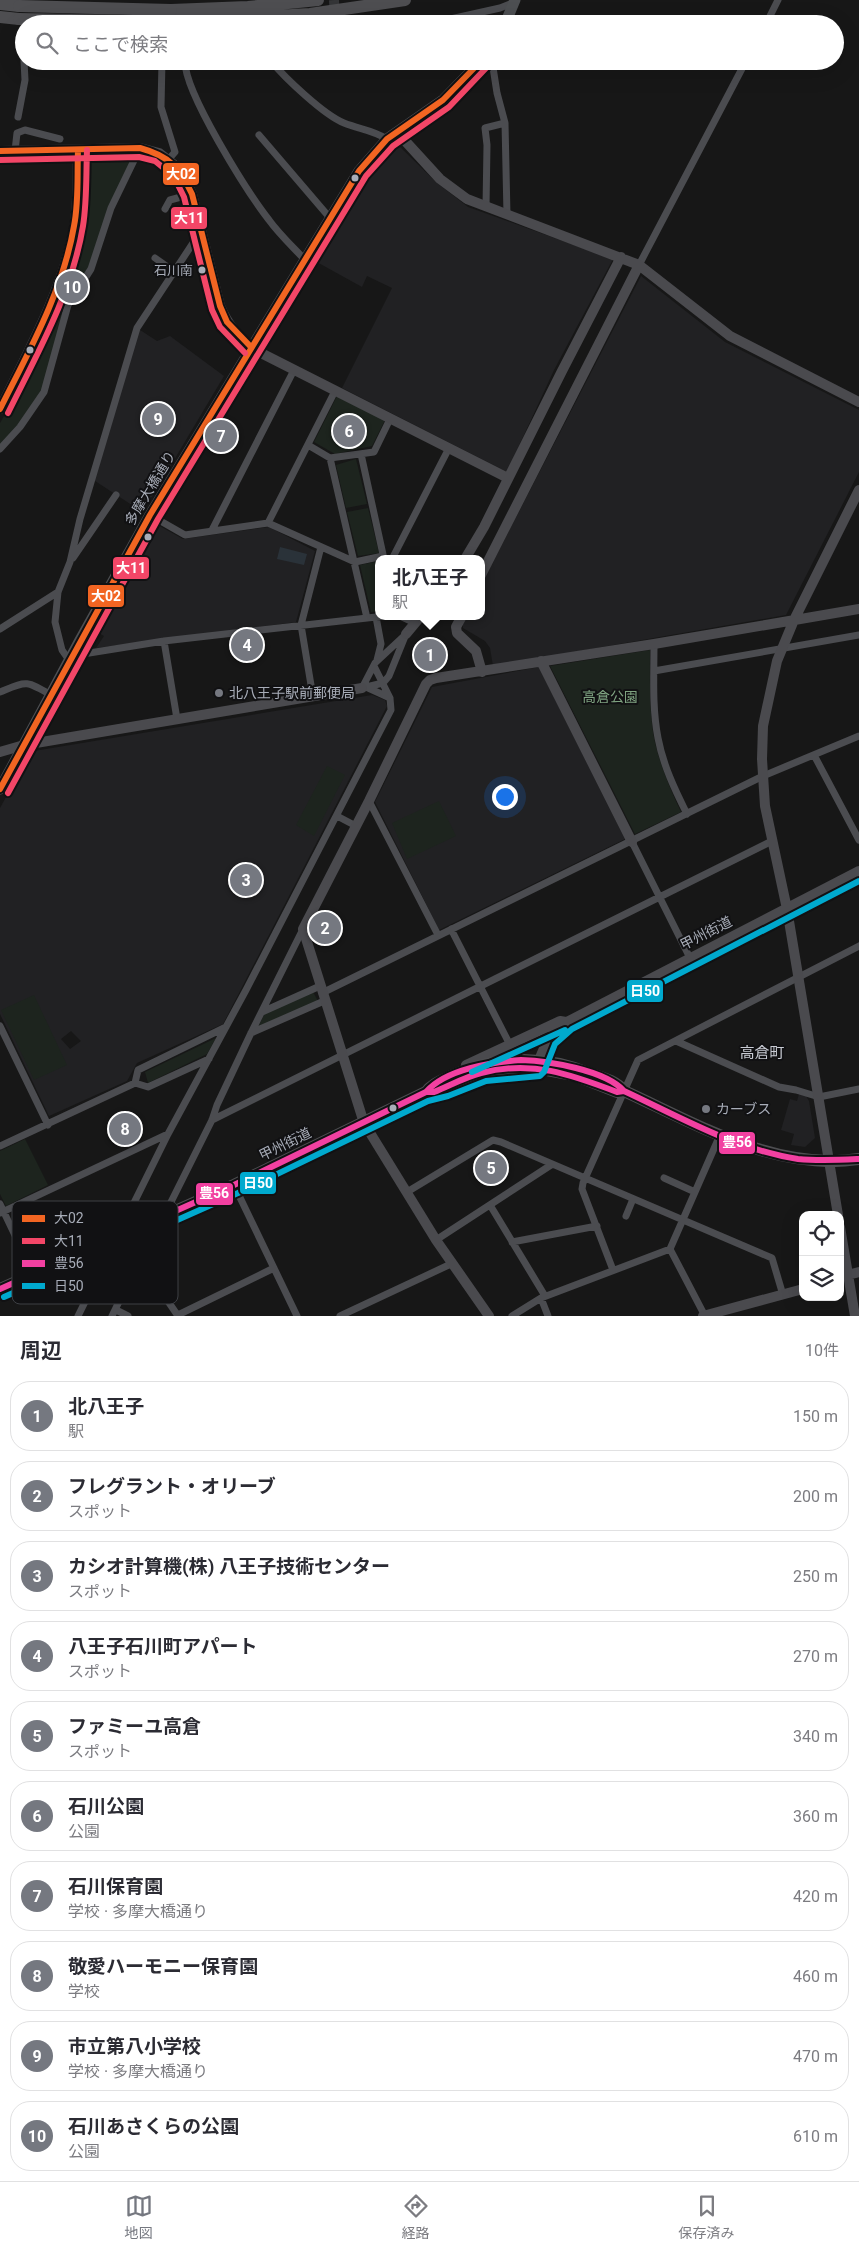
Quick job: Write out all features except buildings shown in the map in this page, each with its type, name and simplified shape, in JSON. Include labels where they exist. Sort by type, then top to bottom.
[{"type":"highway","points":[[147,15],[318,0]]},
{"type":"highway","points":[[0,4],[23,3],[168,14],[310,14],[405,0]]},
{"type":"highway","points":[[0,18],[15,20]]},
{"type":"highway","points":[[426,1092],[431,1086],[440,1081],[476,1066],[492,1062],[537,1064],[587,1072],[619,1085],[624,1092],[720,1135],[782,1156],[830,1161],[859,1159]]},
{"type":"highway","name":"甲州街道","points":[[178,1211],[426,1092],[434,1092],[480,1073],[537,1064]]},
{"type":"highway","name":"甲州街道","points":[[0,1289],[12,1284]]},
{"type":"main road","points":[[510,15],[517,1]]},
{"type":"main road","name":"多摩大橋通り","points":[[0,789],[150,515],[359,171],[392,135],[443,100],[473,70]]},
{"type":"street","points":[[770,15],[778,0]]},
{"type":"street","points":[[468,15],[500,8],[517,1]]},
{"type":"street","points":[[18,117],[25,80],[24,70]]},
{"type":"street","points":[[162,70],[161,107],[175,152],[168,160]]},
{"type":"street","points":[[185,70],[192,91],[233,166],[269,220],[305,260]]},
{"type":"street","points":[[278,70],[284,77],[343,123],[392,135],[440,179],[467,199],[639,265],[730,336],[859,402]]},
{"type":"street","points":[[493,70],[505,123],[507,215]]},
{"type":"street","points":[[485,567],[639,265],[741,70]]},
{"type":"street","points":[[486,206],[488,145],[485,128],[505,123]]},
{"type":"street","points":[[15,151],[16,132],[25,130],[60,139]]},
{"type":"street","points":[[259,135],[330,218]]},
{"type":"street","points":[[0,449],[20,427],[44,392],[68,305],[91,269],[111,208],[140,148]]},
{"type":"street","points":[[1,151],[140,148],[159,153],[178,168],[192,194],[220,306],[227,322],[251,347],[508,478]]},
{"type":"street","points":[[0,408],[46,314],[63,272],[73,232],[78,150]]},
{"type":"street","points":[[165,209],[170,200],[192,194]]},
{"type":"street","points":[[203,238],[193,243],[137,328],[83,511],[70,562],[58,592],[56,622],[62,650],[71,657],[164,641],[375,617]]},
{"type":"street","points":[[467,555],[484,527],[621,257]]},
{"type":"street","points":[[155,258],[175,272]]},
{"type":"street","points":[[212,530],[294,370]]},
{"type":"street","points":[[268,523],[335,391]]},
{"type":"street","points":[[308,445],[330,458],[374,452],[390,419]]},
{"type":"street","points":[[394,555],[449,448]]},
{"type":"street","points":[[361,454],[383,555]]},
{"type":"street","points":[[330,458],[367,618]]},
{"type":"street","points":[[837,1211],[787,909],[765,806],[764,726],[771,683],[782,649],[794,620],[859,490]]},
{"type":"street","points":[[70,562],[116,495]]},
{"type":"street","points":[[150,515],[185,535],[268,523],[355,562],[375,558]]},
{"type":"street","points":[[313,697],[301,625],[321,547]]},
{"type":"street","points":[[0,629],[58,592]]},
{"type":"street","points":[[169,1201],[212,1120],[217,1105],[251,1033],[303,929],[369,801],[426,684],[430,680],[859,609]]},
{"type":"street","points":[[364,688],[382,650],[377,620]]},
{"type":"street","points":[[375,665],[418,620]]},
{"type":"street","points":[[460,620],[456,627],[457,633],[476,651],[482,672]]},
{"type":"street","points":[[380,633],[396,660]]},
{"type":"street","points":[[0,752],[24,745],[313,697],[384,683],[389,676],[406,634]]},
{"type":"street","points":[[654,671],[859,634]]},
{"type":"street","points":[[164,641],[177,719]]},
{"type":"street","points":[[654,644],[654,707],[658,739],[669,778],[687,814]]},
{"type":"street","points":[[541,662],[690,958]]},
{"type":"street","points":[[136,1201],[168,1134],[392,710],[390,698],[375,665]]},
{"type":"street","points":[[0,692],[24,682],[30,683],[51,695]]},
{"type":"street","points":[[364,688],[390,698]]},
{"type":"street","points":[[251,1033],[322,993],[438,935],[764,776],[859,736]]},
{"type":"street","points":[[814,755],[859,840]]},
{"type":"street","points":[[369,801],[438,935]]},
{"type":"street","points":[[337,816],[356,826]]},
{"type":"street","points":[[212,1120],[772,841]]},
{"type":"street","name":"甲州街道","points":[[537,1064],[548,1039],[568,1022],[859,871]]},
{"type":"street","points":[[303,929],[364,1123],[436,1240],[489,1316]]},
{"type":"street","points":[[451,929],[510,1045]]},
{"type":"street","points":[[613,1270],[582,1189],[638,1060],[859,946]]},
{"type":"street","points":[[262,1012],[322,993]]},
{"type":"street","name":"甲州街道","points":[[440,1081],[444,1076],[510,1045],[560,1022],[568,1022]]},
{"type":"street","points":[[0,1026],[3,1040],[48,1124]]},
{"type":"street","points":[[135,1083],[138,1070],[226,1027]]},
{"type":"street","points":[[676,1041],[779,1088],[796,1090],[819,1097],[859,1089]]},
{"type":"street","points":[[0,1146],[135,1083],[148,1088],[209,1059]]},
{"type":"street","points":[[19,1201],[168,1134]]},
{"type":"street","points":[[512,1316],[543,1297],[670,1249],[720,1135]]},
{"type":"street","points":[[407,1192],[493,1140],[772,1258],[783,1295]]},
{"type":"street","points":[[436,1240],[551,1165]]},
{"type":"street","points":[[664,1178],[695,1192]]},
{"type":"street","points":[[234,1185],[296,1316]]},
{"type":"street","points":[[626,1216],[633,1199]]},
{"type":"street","points":[[490,1205],[543,1297],[548,1316]]},
{"type":"street","points":[[1,1209],[12,1231]]},
{"type":"street","points":[[512,1242],[597,1226]]},
{"type":"street","points":[[670,1249],[704,1316],[799,1290]]},
{"type":"street","points":[[340,1316],[453,1263]]},
{"type":"street","points":[[170,1304],[178,1316],[274,1268]]},
{"type":"street","points":[[855,1316],[844,1276],[859,1272]]},
{"type":"street","points":[[78,1316],[84,1304]]},
{"type":"street","points":[[114,1313],[128,1316]]},
{"type":"shaded area","points":[[398,145],[436,182],[468,207],[613,259],[554,370],[507,472],[342,388],[392,288],[367,276],[362,287],[315,261],[379,161]]},
{"type":"shaded area","points":[[641,276],[725,342],[859,410],[859,472],[786,615],[493,666],[490,648],[485,641],[463,628],[465,620],[485,620],[485,577]]},
{"type":"shaded area","points":[[137,328],[157,341],[170,336],[224,376],[152,497],[149,498],[141,511],[92,479]]},
{"type":"shaded area","points":[[156,524],[183,539],[269,527],[315,551],[296,622],[96,648],[104,636],[95,631]]},
{"type":"shaded area","points":[[280,547],[307,554],[304,565],[277,559]]},
{"type":"shaded area","points":[[539,667],[625,839],[439,930],[375,802],[432,687]]},
{"type":"shaded area","points":[[372,695],[385,700],[387,706],[223,1024],[137,1063],[127,1081],[49,1116],[0,1014],[0,808],[27,759],[34,751]],"holes":[[[71,1031],[81,1041],[70,1049],[61,1039]]]},
{"type":"shaded area","points":[[799,1094],[806,1096],[809,1101],[815,1138],[805,1147],[791,1145],[794,1134],[781,1130],[790,1099],[797,1101]]},
{"type":"green space","points":[[137,155],[111,208],[91,269],[68,305],[44,392],[0,449],[0,423],[24,381],[53,316],[72,267],[83,207],[86,164],[92,156]]},
{"type":"green space","points":[[337,396],[385,420],[372,446],[335,454],[314,442]]},
{"type":"green space","points":[[356,459],[367,504],[346,508],[336,465]]},
{"type":"green space","points":[[368,508],[379,553],[358,556],[347,512]]},
{"type":"green space","points":[[375,562],[375,612],[371,612],[360,565]]},
{"type":"green space","name":"高倉公園","points":[[650,650],[651,709],[655,743],[666,778],[681,812],[635,834],[550,666]]},
{"type":"green space","points":[[327,766],[345,775],[314,836],[296,825]]},
{"type":"green space","points":[[439,801],[456,836],[407,859],[392,823]]},
{"type":"green space","points":[[313,992],[318,1001],[257,1029],[265,1013]]},
{"type":"green space","points":[[34,995],[67,1065],[34,1080],[1,1010]]},
{"type":"green space","points":[[216,1038],[207,1054],[148,1083],[145,1072]]},
{"type":"green space","points":[[25,1139],[48,1185],[16,1201],[12,1201],[12,1203],[6,1206],[0,1194],[0,1151]]},
{"type":"tunnel","points":[[334,0],[335,15]]},
{"type":"transit line","name":"大02","points":[[0,789],[150,515],[359,171],[387,139],[443,100],[472,70]]},
{"type":"transit line","name":"大11","points":[[8,793],[158,519],[366,176],[393,146],[449,107],[484,70]]},
{"type":"transit line","name":"大02","points":[[0,151],[140,148],[166,159],[177,170],[192,194],[220,306],[227,322],[251,347]]},
{"type":"transit line","name":"大02","points":[[0,409],[44,320],[62,274],[76,217],[78,150]]},
{"type":"transit line","name":"大11","points":[[8,413],[42,346],[71,275],[83,226],[86,198],[87,150]]},
{"type":"transit line","name":"大11","points":[[0,160],[139,157],[155,161],[171,174],[184,197],[212,310],[220,327],[245,353]]},
{"type":"transit line","name":"日50","points":[[178,1220],[238,1193],[428,1101],[448,1096],[486,1081],[540,1076],[544,1072],[555,1044],[572,1029],[859,881]]},
{"type":"transit line","name":"日50","points":[[472,1072],[565,1030]]},
{"type":"transit line","name":"豊56","points":[[521,1060],[546,1062],[590,1072],[604,1077],[624,1091],[617,1092],[550,1071],[517,1068],[481,1073],[434,1092],[426,1092],[435,1084],[457,1072],[483,1065],[521,1060]]},
{"type":"transit line","name":"豊56","points":[[624,1091],[709,1131],[775,1155],[798,1159],[859,1159]]},
{"type":"transit line","name":"豊56","points":[[178,1210],[234,1185],[426,1092]]},
{"type":"transit line","name":"豊56","points":[[0,1289],[12,1284]]},
{"type":"transit line","name":"日50","points":[[4,1297],[12,1293]]},
{"type":"place","name":"石川南","points":[[202,270]]},
{"type":"place","name":"石川あさくらの公園","points":[[72,287]]},
{"type":"place","name":"市立第八小学校","points":[[158,419]]},
{"type":"place","name":"石川公園","points":[[349,431]]},
{"type":"place","name":"石川保育園","points":[[221,436]]},
{"type":"place","name":"八王子石川町アパート","points":[[247,645]]},
{"type":"place","name":"北八王子","points":[[430,655]]},
{"type":"place","name":"北八王子駅前郵便局","points":[[219,693]]},
{"type":"place","name":"カシオ計算機(株) 八王子技術センター","points":[[246,880]]},
{"type":"place","name":"フレグラント・オリーブ","points":[[325,928]]},
{"type":"place","name":"カーブス","points":[[706,1109]]},
{"type":"place","name":"敬愛ハーモニー保育園","points":[[125,1129]]},
{"type":"place","name":"ファミーユ高倉","points":[[491,1168]]},
{"type":"district","name":"高倉町","points":[[762,1053]]}]
